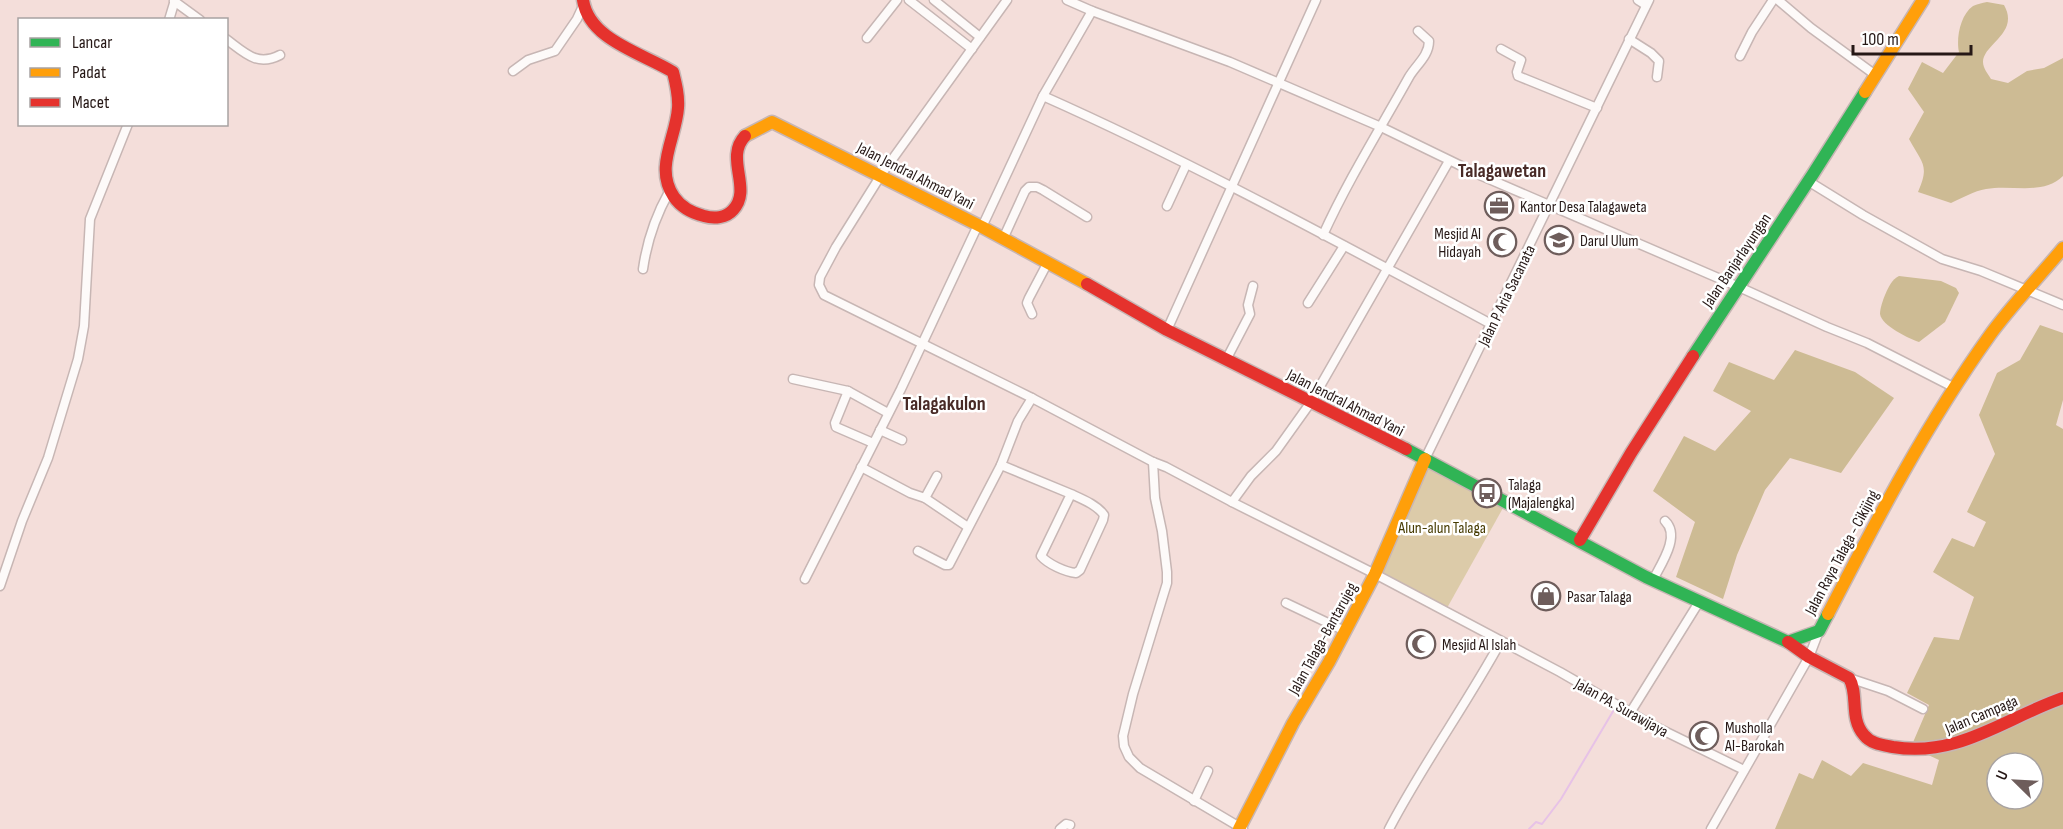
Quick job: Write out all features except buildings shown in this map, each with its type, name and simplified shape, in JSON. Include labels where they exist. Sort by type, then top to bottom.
[{"type":"main road","name":"Jalan Banjarlayungan","points":[[1580,540],[1612,482],[1809,181],[1874,74],[1923,0]]},
{"type":"main road","points":[[583,3],[584,13],[592,25],[602,33],[648,56],[673,72],[678,91],[678,113],[667,153],[666,176],[669,192]]},
{"type":"main road","name":"Jalan Jendral Ahmad Yani","points":[[669,192],[679,204],[694,213],[708,218],[727,215],[734,210],[740,200],[737,147],[744,137],[772,122],[1048,261],[1167,330],[1425,459]]},
{"type":"main road","name":"Jalan Raya Talaga - Cikijing","points":[[1788,642],[1819,631],[1887,500],[1955,388],[1990,334],[2063,248]]},
{"type":"main road","points":[[1425,459],[1653,580],[1788,642],[1809,657],[1849,678]]},
{"type":"main road","name":"Jalan Talaga-Bantarujeg","points":[[1241,828],[1293,723],[1375,574],[1425,459]]},
{"type":"main road","name":"Jalan Campaga","points":[[1849,678],[1852,683],[1857,720],[1864,735],[1875,743],[1910,750],[1954,746],[2063,698]]},
{"type":"street","points":[[170,18],[175,0],[198,18]]},
{"type":"street","points":[[867,38],[897,0]]},
{"type":"street","points":[[909,0],[972,49]]},
{"type":"street","points":[[934,0],[980,37]]},
{"type":"street","points":[[881,175],[1007,0]]},
{"type":"street","points":[[1068,0],[1230,62],[1381,127],[1449,161],[1867,343],[1955,388]]},
{"type":"street","points":[[1167,330],[1316,0]]},
{"type":"street","points":[[1740,56],[1761,16],[1773,0]]},
{"type":"street","points":[[1778,0],[1811,28],[1874,74]]},
{"type":"street","name":"Jalan P Aria Sacanata","points":[[1425,459],[1598,108],[1644,2]]},
{"type":"street","points":[[513,71],[528,60],[555,51],[577,19],[583,3]]},
{"type":"street","points":[[805,579],[1043,96],[1092,11]]},
{"type":"street","points":[[1323,235],[1340,199],[1411,73],[1429,47],[1429,41],[1418,31]]},
{"type":"street","points":[[1629,39],[1659,61],[1657,77]]},
{"type":"street","points":[[228,40],[258,60],[272,59],[280,55]]},
{"type":"street","points":[[1501,49],[1521,60],[1516,72],[1518,76],[1598,108]]},
{"type":"street","points":[[1043,96],[1297,220],[1491,324]]},
{"type":"street","points":[[0,586],[22,521],[48,458],[78,359],[84,326],[90,219],[127,126]]},
{"type":"street","points":[[1232,502],[1251,476],[1276,451],[1311,402],[1449,161]]},
{"type":"street","points":[[1167,206],[1186,165]]},
{"type":"street","name":"Jalan PA. Surawijaya","points":[[881,175],[820,277],[819,285],[824,295],[1032,398],[1375,574],[1630,713],[1744,770]]},
{"type":"street","points":[[1809,181],[1942,259],[1981,271],[2063,305]]},
{"type":"street","points":[[1003,239],[1025,191],[1033,186],[1087,217]]},
{"type":"street","points":[[643,269],[645,248],[660,208],[669,192]]},
{"type":"street","points":[[1308,303],[1344,246]]},
{"type":"street","points":[[1032,314],[1028,303],[1029,298],[1048,261]]},
{"type":"street","points":[[1226,360],[1250,314],[1248,305],[1253,286]]},
{"type":"street","points":[[793,379],[848,391],[888,413]]},
{"type":"street","points":[[848,391],[835,426],[837,429],[873,443]]},
{"type":"street","points":[[918,551],[947,566],[951,563],[1000,465],[1018,421],[1032,398]]},
{"type":"street","points":[[880,430],[902,440]]},
{"type":"street","points":[[1153,462],[1155,498],[1165,548],[1167,583],[1133,694],[1123,736],[1124,746],[1129,757],[1140,768],[1241,828]]},
{"type":"street","points":[[1000,465],[1071,494],[1102,511],[1104,515],[1080,570],[1076,573],[1055,565],[1041,556],[1071,494]]},
{"type":"street","points":[[861,467],[910,493],[925,498],[968,527]]},
{"type":"street","points":[[925,498],[937,477]]},
{"type":"street","points":[[1653,580],[1672,537],[1671,526],[1665,521]]},
{"type":"street","points":[[1630,713],[1699,602]]},
{"type":"street","points":[[1286,603],[1345,631]]},
{"type":"street","points":[[1711,829],[1809,657],[1819,631]]},
{"type":"street","points":[[1389,829],[1405,798],[1483,674],[1501,641]]},
{"type":"street","points":[[1849,678],[1888,691],[1923,709]]},
{"type":"street","points":[[1194,801],[1208,771]]},
{"type":"street","points":[[1060,829],[1066,824],[1070,825]]},
{"type":"green space","name":"Alun-alun Talaga","points":[[1426,462],[1503,508],[1447,608],[1369,571]]},
{"type":"shaded area","points":[[1987,2],[2004,5],[2008,15],[2004,31],[1989,49],[1983,62],[1991,79],[2008,83],[2027,71],[2044,68],[2063,58],[2063,176],[2046,186],[1982,190],[1951,203],[1918,192],[1922,183],[1923,164],[1909,139],[1924,112],[1908,89],[1922,62],[1943,73],[1959,52],[1959,34],[1965,15],[1973,6]]},
{"type":"shaded area","points":[[1899,276],[1941,281],[1956,288],[1959,293],[1945,322],[1919,342],[1890,327],[1880,314],[1887,290],[1892,281]]},
{"type":"shaded area","points":[[2040,325],[2063,333],[2063,400],[2056,425],[2063,429],[2063,829],[1775,829],[1799,773],[1813,779],[1822,760],[1851,776],[1863,763],[1932,785],[1939,760],[1911,747],[1929,705],[1907,693],[1934,637],[1959,640],[1974,597],[1933,572],[1952,538],[1974,547],[1986,522],[1967,512],[1995,454],[1979,415],[1997,373],[2020,360]]},
{"type":"shaded area","points":[[1795,350],[1855,372],[1894,398],[1841,473],[1790,458],[1765,490],[1737,555],[1723,599],[1676,577],[1695,522],[1653,491],[1684,436],[1715,451],[1751,411],[1713,391],[1729,362],[1774,380]]},
{"type":"waterway","points":[[1529,829],[1536,822],[1542,824],[1561,799],[1615,708]]},
{"type":"traffic: fast","points":[[1693,356],[1865,92]]},
{"type":"traffic: fast","points":[[1406,449],[1646,577],[1788,642],[1819,631],[1828,614]]},
{"type":"traffic: slow","points":[[1865,92],[1923,0]]},
{"type":"traffic: slow","points":[[745,136],[772,122],[982,227],[1087,284]]},
{"type":"traffic: slow","points":[[1828,614],[1884,507],[1945,402],[1998,324],[2063,248]]},
{"type":"traffic: slow","points":[[1239,829],[1293,723],[1329,662],[1375,574],[1425,459]]},
{"type":"traffic: jam","points":[[583,0],[587,14],[606,35],[673,72],[678,94],[678,108],[666,164],[666,175],[668,186],[680,204],[695,213],[712,217],[720,217],[733,210],[740,193],[737,154],[739,145],[745,136]]},
{"type":"traffic: jam","points":[[1087,284],[1167,330],[1406,449]]},
{"type":"traffic: jam","points":[[1580,540],[1631,453],[1693,356]]},
{"type":"traffic: jam","points":[[1788,642],[1809,657],[1849,678],[1859,728],[1870,740],[1885,746],[1917,749],[1960,742],[2063,698]]},
{"type":"place","name":"Kantor Desa Talagaweta","points":[[1499,206]]},
{"type":"place","name":"Darul Ulum","points":[[1559,240]]},
{"type":"place","name":"Mesjid Al Hidayah","points":[[1502,242]]},
{"type":"place","name":"Talaga (Majalengka)","points":[[1487,493]]},
{"type":"place","name":"Pasar Talaga","points":[[1546,596]]},
{"type":"place","name":"Mesjid Al Islah","points":[[1421,644]]},
{"type":"place","name":"Musholla Al-Barokah","points":[[1704,736]]},
{"type":"district","name":"Talagawetan","points":[[1502,170]]},
{"type":"district","name":"Talagakulon","points":[[944,403]]}]
